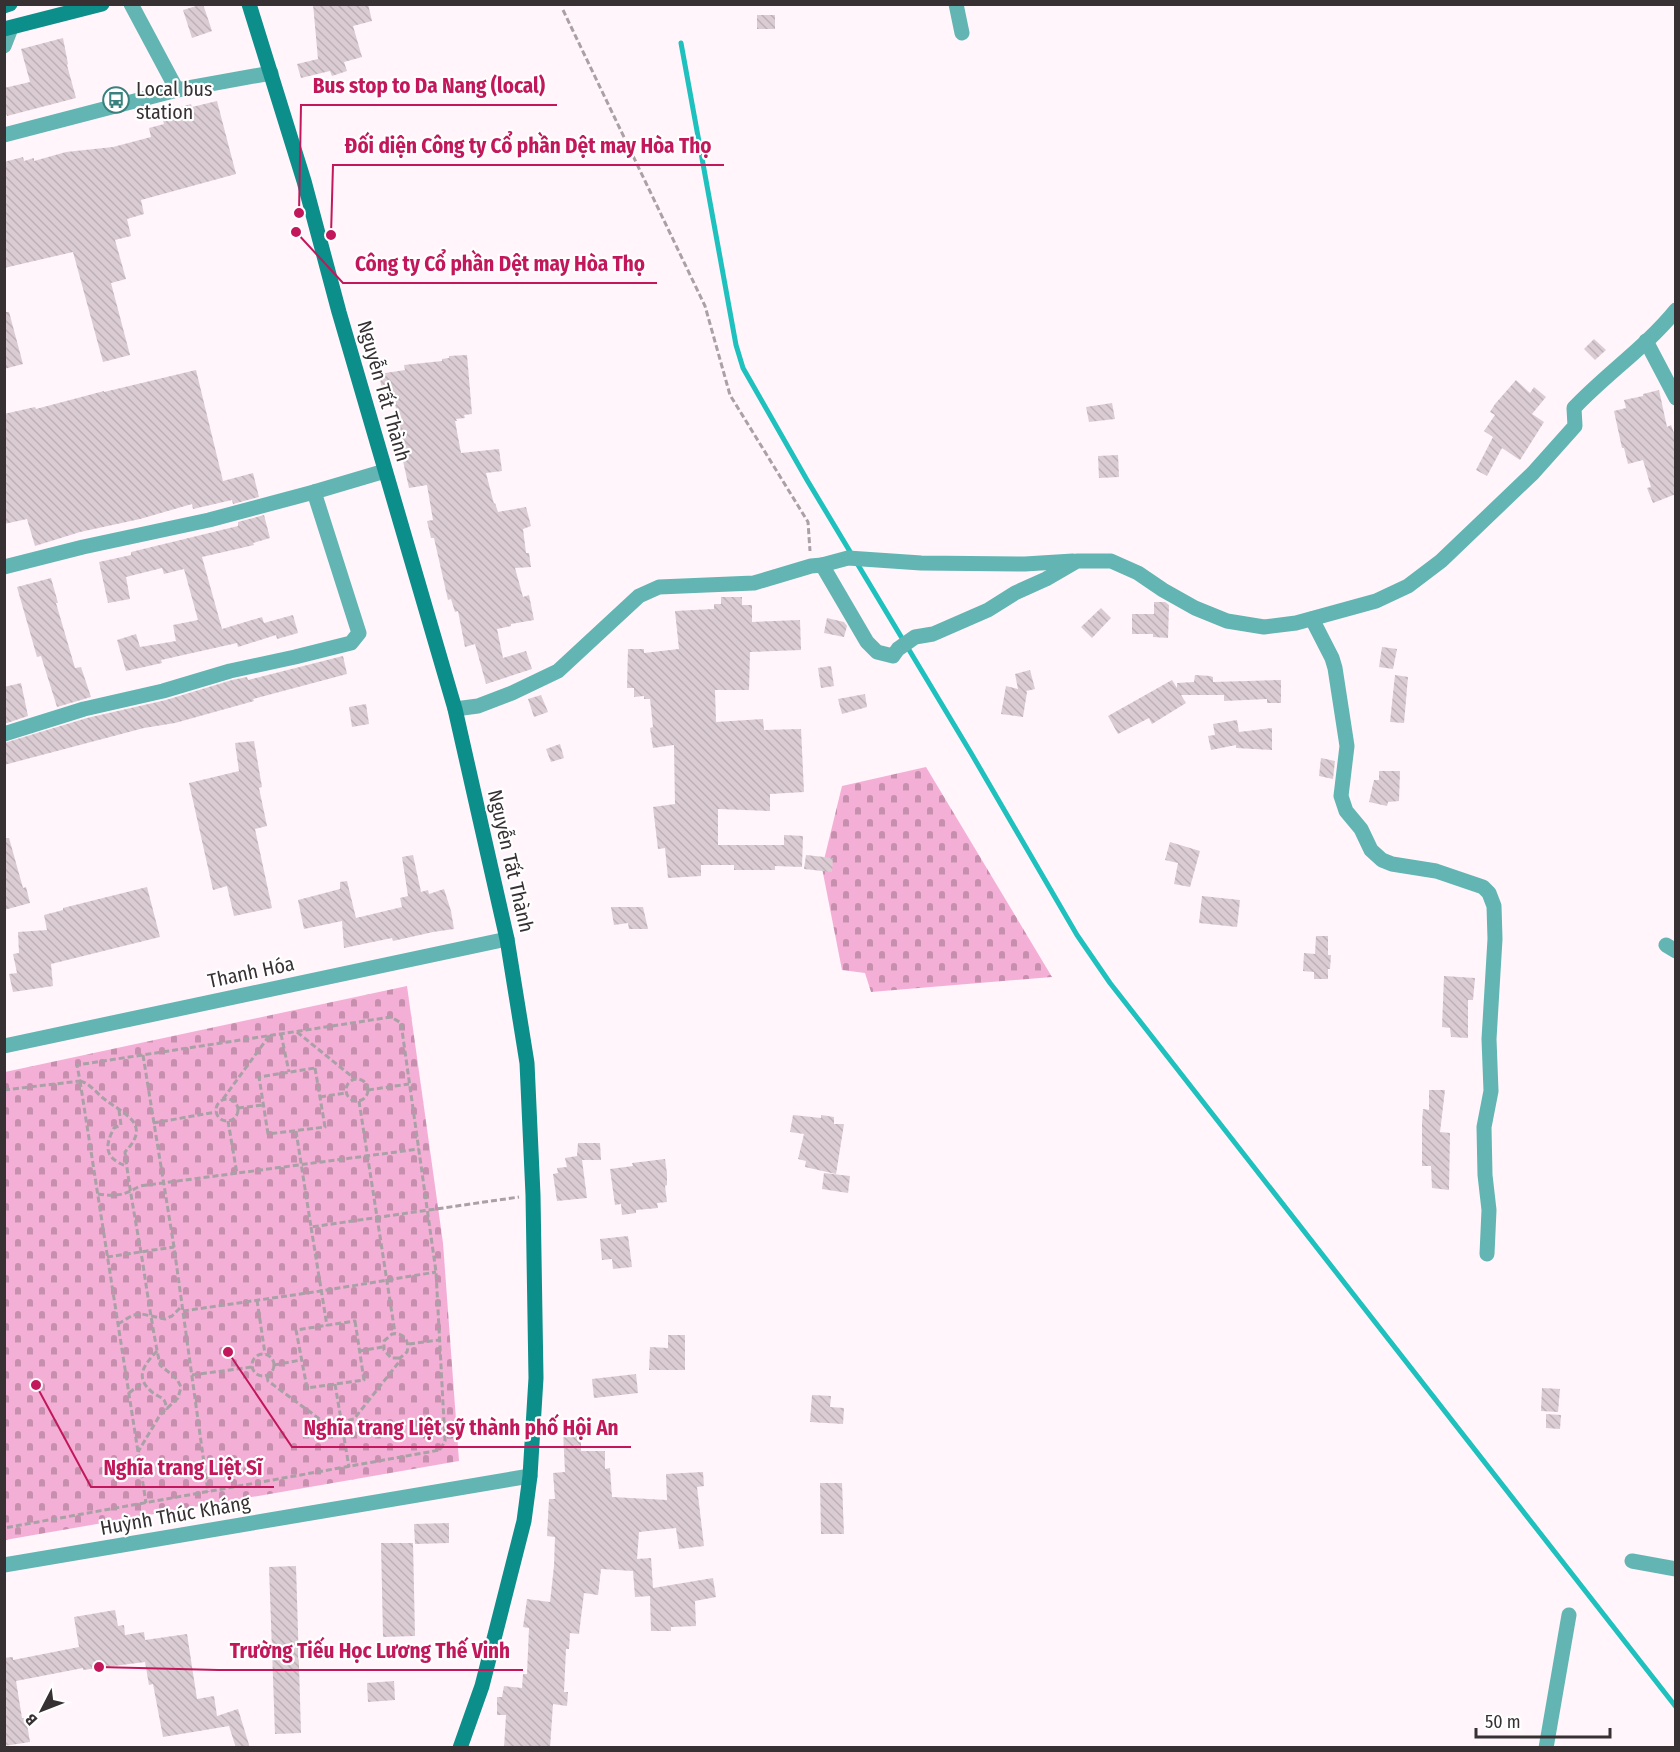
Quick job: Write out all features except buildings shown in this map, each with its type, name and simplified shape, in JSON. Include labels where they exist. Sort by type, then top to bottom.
[{"type":"main road","points":[[4,6],[10,4]]},
{"type":"main road","points":[[8,29],[102,4]]},
{"type":"main road","name":"Nguyễn Tất Thành","points":[[249,4],[304,181],[339,312],[455,710],[507,939],[527,1064],[533,1195],[536,1378],[530,1476],[524,1521],[482,1686],[460,1748]]},
{"type":"street","points":[[131,4],[177,90]]},
{"type":"street","points":[[956,4],[962,33]]},
{"type":"street","points":[[4,46],[8,29]]},
{"type":"street","points":[[4,135],[177,90],[271,73]]},
{"type":"street","points":[[455,710],[495,700],[558,671],[639,596],[659,587],[754,583],[817,565],[855,559],[1025,564],[1111,561],[1138,573],[1195,608],[1227,621],[1264,627],[1296,623],[1368,603],[1407,586],[1441,561],[1533,473],[1575,426],[1574,408],[1589,391],[1627,360],[1664,325],[1676,310]]},
{"type":"street","points":[[1646,341],[1676,398]]},
{"type":"street","points":[[4,567],[83,546],[209,520],[386,471]]},
{"type":"street","points":[[4,734],[84,709],[163,691],[230,671],[351,643],[359,633],[314,492]]},
{"type":"street","points":[[817,565],[867,642],[877,652],[893,656],[898,649],[915,637],[933,634],[988,610],[1015,592],[1046,579],[1077,561]]},
{"type":"street","points":[[1312,619],[1335,668],[1347,746],[1340,790],[1342,804],[1361,829],[1371,850],[1382,860],[1392,864],[1436,871],[1483,887],[1493,900],[1495,939],[1490,1039],[1491,1091],[1484,1127],[1485,1175],[1489,1210],[1487,1254]]},
{"type":"street","name":"Thanh Hóa","points":[[4,1046],[507,939]]},
{"type":"street","name":"Huỳnh Thúc Kháng","points":[[4,1565],[530,1476]]},
{"type":"street","points":[[1632,1561],[1676,1569]]},
{"type":"street","points":[[1546,1748],[1569,1615]]},
{"type":"path","points":[[563,10],[705,306],[730,395],[808,522],[817,565]]},
{"type":"path","points":[[4,1528],[146,1503],[349,1467],[440,1450],[445,1442],[436,1272],[401,1023],[391,1017],[77,1065],[146,1503]]},
{"type":"path","points":[[297,1032],[355,1079],[364,1082],[368,1090],[365,1098],[359,1101],[352,1101],[346,1093],[348,1082],[355,1079]]},
{"type":"path","points":[[281,1034],[289,1072]]},
{"type":"path","points":[[223,1099],[233,1100],[238,1108],[237,1116],[228,1121],[219,1119],[216,1106],[268,1036]]},
{"type":"path","points":[[143,1055],[174,1247],[208,1492]]},
{"type":"path","points":[[315,1068],[325,1127],[268,1134],[259,1077],[289,1072],[315,1068]]},
{"type":"path","points":[[4,1090],[85,1082],[131,1118],[137,1134],[125,1152],[129,1192],[141,1252],[150,1317],[160,1365],[177,1378],[181,1388],[178,1398],[160,1415],[138,1452]]},
{"type":"path","points":[[368,1090],[409,1084]]},
{"type":"path","points":[[320,1097],[346,1093]]},
{"type":"path","points":[[359,1101],[395,1333]]},
{"type":"path","points":[[238,1108],[263,1105]]},
{"type":"path","points":[[119,1109],[121,1125],[114,1128],[108,1139],[108,1151],[114,1161],[126,1166]]},
{"type":"path","points":[[153,1123],[216,1112]]},
{"type":"path","points":[[228,1121],[237,1174]]},
{"type":"path","points":[[296,1131],[327,1326]]},
{"type":"path","points":[[98,1194],[114,1196],[140,1186],[419,1149]]},
{"type":"path","points":[[311,1227],[533,1195]]},
{"type":"path","points":[[107,1257],[174,1247]]},
{"type":"path","points":[[118,1324],[133,1315],[142,1314],[165,1319],[182,1309],[321,1291],[436,1272]]},
{"type":"path","points":[[256,1300],[265,1354]]},
{"type":"path","points":[[355,1321],[359,1351],[364,1380],[307,1388],[296,1330],[355,1321]]},
{"type":"path","points":[[267,1376],[268,1381],[325,1423],[341,1422],[354,1419],[407,1352],[408,1344],[404,1336],[395,1333],[386,1338],[383,1347],[391,1358],[400,1358]]},
{"type":"path","points":[[408,1344],[439,1340]]},
{"type":"path","points":[[359,1351],[383,1347]]},
{"type":"path","points":[[157,1351],[142,1370],[143,1382],[164,1399],[167,1410]]},
{"type":"path","points":[[265,1354],[273,1359],[273,1372],[267,1376],[260,1376],[253,1367],[255,1358],[265,1354]]},
{"type":"path","points":[[274,1365],[301,1360]]},
{"type":"path","points":[[192,1375],[253,1367]]},
{"type":"path","points":[[129,1393],[143,1382]]},
{"type":"path","points":[[335,1384],[349,1467]]},
{"type":"green space","points":[[926,767],[1052,977],[871,992],[865,973],[842,970],[822,868],[842,786]]},
{"type":"green space","points":[[407,986],[443,1243],[459,1461],[5,1540],[5,1072]]},
{"type":"waterway","points":[[681,43],[736,345],[743,368],[1077,935],[1110,983],[1676,1707]]},
{"type":"place","name":"Local bus station","points":[[116,100]]},
{"type":"place","name":"Bus stop to Da Nang (local)","points":[[299,213]]},
{"type":"place","name":"Công ty Cổ phần Dệt may Hòa Thọ","points":[[296,232]]},
{"type":"place","name":"Đối diện Công ty Cổ phần Dệt may Hòa Thọ","points":[[331,235]]},
{"type":"place","name":"Nghĩa trang Liệt sỹ thành phố Hội An","points":[[228,1352]]},
{"type":"place","name":"Nghĩa trang Liệt Sĩ","points":[[36,1385]]},
{"type":"place","name":"Trường Tiếu Học Lương Thế Vinh","points":[[99,1667]]}]
